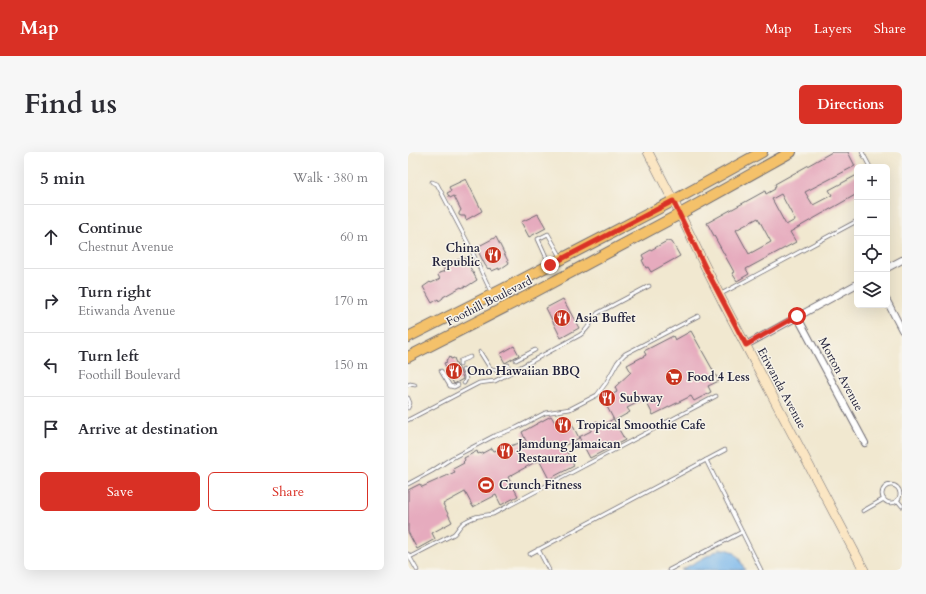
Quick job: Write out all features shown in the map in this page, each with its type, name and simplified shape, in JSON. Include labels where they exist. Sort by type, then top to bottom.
[{"type":"main road","name":"Etiwanda Avenue","points":[[648,152],[719,295],[864,570]]},
{"type":"main road","name":"Foothill Boulevard","points":[[408,337],[673,201],[762,152]]},
{"type":"main road","name":"Foothill Boulevard","points":[[408,357],[680,214],[791,152]]},
{"type":"street","points":[[890,266],[902,260]]},
{"type":"street","points":[[746,345],[854,286]]},
{"type":"street","points":[[890,307],[902,330]]},
{"type":"street","name":"Morton Avenue","points":[[797,316],[865,443]]},
{"type":"lane","points":[[862,152],[868,164]]},
{"type":"lane","points":[[432,182],[437,184],[493,294]]},
{"type":"lane","points":[[719,295],[854,223]]},
{"type":"lane","points":[[550,265],[538,239],[548,234],[562,259]]},
{"type":"lane","points":[[408,420],[479,383],[495,381],[580,335],[586,330],[593,318],[598,313],[649,286]]},
{"type":"lane","points":[[408,484],[452,458],[494,436],[516,428],[546,412],[570,409],[597,395],[606,383],[617,363],[625,354],[698,316]]},
{"type":"lane","points":[[516,360],[535,350]]},
{"type":"lane","points":[[480,352],[492,370],[497,370],[508,365]]},
{"type":"lane","points":[[460,365],[460,361],[470,357]]},
{"type":"lane","points":[[463,370],[466,377],[464,382]]},
{"type":"lane","points":[[441,371],[450,386],[454,387],[458,385]]},
{"type":"lane","points":[[408,385],[415,385]]},
{"type":"lane","points":[[417,570],[409,556],[454,534],[462,524],[477,516],[492,514],[716,396]]},
{"type":"lane","points":[[408,398],[410,403],[408,408]]},
{"type":"lane","points":[[530,554],[725,450]]},
{"type":"lane","points":[[706,460],[760,570]]},
{"type":"lane","points":[[886,486],[895,486],[900,489],[900,495],[894,502],[889,502],[884,499],[883,491],[886,486]]},
{"type":"lane","points":[[863,511],[884,499]]},
{"type":"lane","points":[[897,500],[902,506]]},
{"type":"lane","points":[[669,570],[742,532]]},
{"type":"lane","points":[[538,549],[549,570]]},
{"type":"water","points":[[720,549],[726,549],[734,552],[745,570],[681,570]]},
{"type":"building","points":[[832,152],[848,152],[854,164],[854,167],[805,192],[813,205],[832,195],[829,190],[854,177],[854,196],[790,232],[796,242],[746,269],[749,274],[737,281],[732,273],[734,272],[707,223],[765,191],[766,194],[775,189],[774,187],[776,186],[775,184]],"holes":[[[781,194],[795,220],[786,225],[772,199]],[[758,218],[771,242],[749,254],[736,230]]]},
{"type":"building","points":[[466,179],[482,211],[466,220],[465,216],[459,215],[461,210],[454,196],[450,198],[447,193],[451,191],[449,187]]},
{"type":"building","points":[[538,214],[546,228],[529,237],[521,222]]},
{"type":"building","name":"China Republic","points":[[496,237],[509,263],[499,270],[499,268],[492,271],[491,268],[488,269],[485,265],[479,253],[481,251],[479,246]]},
{"type":"building","points":[[667,241],[672,242],[680,256],[651,272],[648,267],[646,268],[642,260],[644,259],[642,255]]},
{"type":"building","points":[[465,258],[477,280],[466,287],[461,287],[443,297],[439,301],[438,299],[432,303],[423,287],[430,282],[431,283],[440,279],[438,275],[439,273],[445,271],[443,268],[455,261],[460,259],[461,261]]},
{"type":"building","name":"Asia Buffet","points":[[563,299],[579,328],[561,338],[546,308]]},
{"type":"building","name":"Food 4 Less","points":[[691,331],[719,381],[708,386],[711,392],[694,401],[691,396],[653,415],[645,399],[627,408],[630,412],[614,421],[625,440],[590,458],[579,437],[591,431],[591,425],[597,421],[603,425],[613,419],[614,420],[603,399],[617,392],[615,387],[631,372],[627,365],[646,355],[644,351],[673,336],[675,340]]},
{"type":"building","points":[[514,346],[519,355],[505,363],[500,354]]},
{"type":"building","name":"Ono Hawaiian BBQ","points":[[450,357],[451,359],[454,358],[463,378],[454,384],[444,363],[447,362],[446,360]]},
{"type":"building","points":[[551,416],[556,424],[569,418],[579,438],[564,446],[574,466],[549,479],[539,460],[508,477],[518,496],[501,505],[496,495],[473,507],[465,492],[443,504],[452,522],[432,533],[435,539],[417,549],[408,532],[408,490],[420,484],[422,487],[455,472],[453,469],[464,463],[464,458],[477,451],[478,454],[481,454],[492,448],[494,451],[526,441],[522,432]]},
{"type":"place","name":"China Republic","points":[[493,255]]},
{"type":"place","name":"Asia Buffet","points":[[562,318]]},
{"type":"place","name":"Ono Hawaiian BBQ","points":[[454,371]]},
{"type":"place","name":"Food 4 Less","points":[[674,377]]},
{"type":"place","name":"Subway","points":[[607,398]]},
{"type":"place","name":"Tropical Smoothie Cafe","points":[[563,425]]},
{"type":"place","name":"Jamdung Jamaican Restaurant","points":[[505,451]]},
{"type":"place","name":"Crunch Fitness","points":[[486,485]]},
{"type":"route","points":[[550,265],[673,201],[707,271],[746,345],[797,316]]}]
